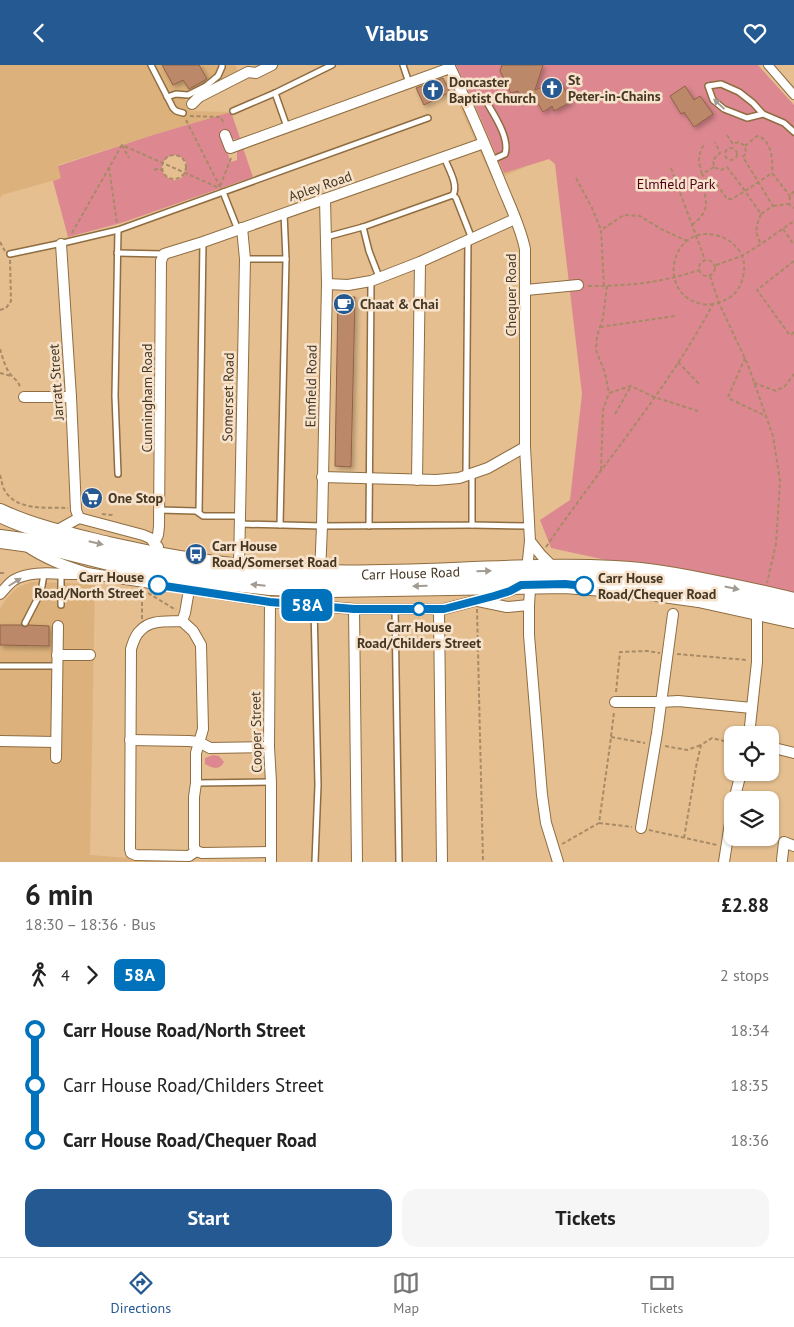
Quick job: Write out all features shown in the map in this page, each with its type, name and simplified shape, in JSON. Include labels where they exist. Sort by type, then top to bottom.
[{"type":"highway","name":"Carr House Road","points":[[0,513],[54,532],[124,550],[239,567],[320,573],[528,580],[642,590],[699,598],[760,599],[794,602]]},
{"type":"highway","name":"Carr House Road","points":[[0,539],[46,545],[133,567],[206,579],[270,586],[330,588],[528,580],[555,569],[618,570],[659,574],[760,599],[794,619]]},
{"type":"street","points":[[192,104],[199,97],[246,68],[256,73],[272,65]]},
{"type":"street","points":[[768,65],[794,95]]},
{"type":"street","points":[[224,135],[231,152],[287,127],[409,83],[449,66]]},
{"type":"street","name":"Chequer Road","points":[[449,66],[492,160],[522,235],[525,249],[525,447],[530,541],[528,580],[530,591],[529,635],[542,795],[546,823],[558,862]]},
{"type":"street","name":"Apley Road","points":[[164,254],[484,143]]},
{"type":"street","name":"Elmfield Road","points":[[320,573],[327,284],[325,199]]},
{"type":"street","points":[[327,284],[348,285],[375,279],[420,262],[515,219]]},
{"type":"street","name":"Somerset Road","points":[[239,567],[244,259],[240,229]]},
{"type":"street","name":"Jarratt Street","points":[[64,243],[78,514]]},
{"type":"street","name":"Cunningham Road","points":[[154,543],[158,535],[159,510],[161,261],[164,254]]},
{"type":"street","points":[[417,480],[420,262]]},
{"type":"street","points":[[526,290],[578,285]]},
{"type":"street","points":[[24,397],[71,397]]},
{"type":"street","points":[[322,477],[448,479],[469,475],[488,468],[525,447]]},
{"type":"street","points":[[54,532],[78,514],[150,538],[168,558]]},
{"type":"street","points":[[18,541],[40,555],[87,573],[270,602],[314,606],[354,609],[444,609],[510,591],[528,580]]},
{"type":"street","points":[[530,541],[555,569]]},
{"type":"street","points":[[33,575],[42,563],[40,555]]},
{"type":"street","points":[[0,594],[14,580],[33,575],[44,573],[87,573]]},
{"type":"street","points":[[183,618],[189,590]]},
{"type":"street","points":[[750,726],[757,662],[760,599]]},
{"type":"street","points":[[477,601],[508,607],[529,605]]},
{"type":"street","name":"Cooper Street","points":[[270,602],[269,747],[271,857]]},
{"type":"street","points":[[354,609],[357,862]]},
{"type":"street","points":[[436,609],[439,613],[442,862]]},
{"type":"street","points":[[641,828],[657,733],[673,614]]},
{"type":"street","points":[[183,618],[150,624],[142,628],[131,649],[130,849],[131,853],[136,855],[189,856],[196,851]]},
{"type":"street","points":[[183,618],[194,631],[201,645],[203,729],[196,753],[194,797],[194,847],[196,851]]},
{"type":"street","points":[[56,758],[58,626]]},
{"type":"street","points":[[57,655],[90,655]]},
{"type":"street","points":[[615,703],[678,701],[752,708]]},
{"type":"street","points":[[130,740],[199,742],[210,748],[269,747]]},
{"type":"street","points":[[0,741],[56,742]]},
{"type":"street","points":[[779,749],[794,753]]},
{"type":"street","points":[[782,860],[784,842],[794,846]]},
{"type":"street","points":[[724,862],[726,847]]},
{"type":"street","points":[[196,851],[202,853],[271,857]]},
{"type":"lane","points":[[151,65],[176,111],[183,113]]},
{"type":"lane","points":[[167,97],[176,94],[188,95],[206,87],[218,76],[222,65]]},
{"type":"lane","points":[[233,111],[332,65]]},
{"type":"lane","points":[[403,65],[409,83]]},
{"type":"lane","points":[[763,114],[747,118],[724,109],[713,100],[708,86],[721,84],[739,91],[754,103],[763,114],[784,123],[794,132]]},
{"type":"lane","points":[[275,93],[287,127]]},
{"type":"lane","points":[[467,103],[476,100],[486,101],[504,136],[507,148],[505,154],[492,160]]},
{"type":"lane","points":[[10,254],[118,230],[428,118]]},
{"type":"lane","points":[[444,157],[455,187],[453,195]]},
{"type":"lane","points":[[223,192],[240,229]]},
{"type":"lane","points":[[326,237],[363,227],[453,195]]},
{"type":"lane","points":[[453,195],[456,198],[470,240],[469,475],[472,525]]},
{"type":"lane","points":[[280,525],[286,259],[284,213]]},
{"type":"lane","points":[[363,227],[375,279],[368,478],[369,526]]},
{"type":"lane","points":[[118,230],[115,396],[118,474]]},
{"type":"lane","points":[[199,512],[203,242]]},
{"type":"lane","points":[[117,253],[164,254]]},
{"type":"lane","points":[[244,259],[286,259]]},
{"type":"lane","points":[[159,510],[196,511],[203,516],[280,525],[528,526]]},
{"type":"lane","points":[[26,623],[41,592],[44,573]]},
{"type":"lane","points":[[61,574],[61,605]]},
{"type":"lane","points":[[314,606],[318,785],[315,862]]},
{"type":"lane","points":[[395,609],[399,862]]},
{"type":"lane","points":[[0,666],[57,666]]},
{"type":"lane","points":[[196,783],[271,782]]},
{"type":"path","points":[[183,113],[221,117],[225,128],[224,135]]},
{"type":"path","points":[[183,113],[220,186]]},
{"type":"path","points":[[725,154],[728,149],[732,148],[733,144],[727,135]]},
{"type":"path","points":[[745,146],[757,137],[762,137],[768,145],[773,160],[772,173],[790,196]]},
{"type":"path","points":[[715,142],[720,153]]},
{"type":"path","points":[[733,144],[738,142],[745,146]]},
{"type":"path","points":[[705,143],[698,153],[698,162],[702,174],[710,184],[718,186],[727,199],[732,199],[772,173]]},
{"type":"path","points":[[122,145],[221,189],[220,186],[231,152]]},
{"type":"path","points":[[122,145],[129,159]]},
{"type":"path","points":[[64,243],[122,145]]},
{"type":"path","points":[[743,157],[746,153],[745,146]]},
{"type":"path","points":[[732,148],[736,150],[738,156]]},
{"type":"path","points":[[720,153],[725,154]]},
{"type":"path","points":[[714,167],[713,160],[720,153]]},
{"type":"path","points":[[725,154],[726,158],[730,161]]},
{"type":"path","points":[[174,155],[178,155],[186,164],[186,173],[179,179],[172,180],[164,175],[162,170],[162,163],[168,157],[174,155]]},
{"type":"path","points":[[714,167],[721,170],[728,167],[730,161],[738,156],[743,157],[773,206]]},
{"type":"path","points":[[109,167],[118,230]]},
{"type":"path","points":[[702,174],[714,167]]},
{"type":"path","points":[[728,167],[761,214]]},
{"type":"path","points":[[671,168],[705,259]]},
{"type":"path","points":[[154,170],[162,170]]},
{"type":"path","points":[[576,178],[601,230],[605,286],[603,318],[597,336],[596,350],[605,373],[609,393],[604,410],[602,470]]},
{"type":"path","points":[[692,225],[702,217],[707,203],[703,187],[707,181]]},
{"type":"path","points":[[789,204],[790,196],[794,191]]},
{"type":"path","points":[[761,244],[756,236],[756,225],[761,214],[773,206],[789,204],[794,208]]},
{"type":"path","points":[[601,230],[624,215],[640,216],[661,229],[687,241]]},
{"type":"path","points":[[716,265],[742,256],[794,221]]},
{"type":"path","points":[[782,229],[794,245]]},
{"type":"path","points":[[710,233],[722,236],[732,242],[742,256],[744,263],[744,275],[733,295],[719,303],[702,304],[691,300],[682,293],[674,278],[674,260],[679,249],[687,241],[696,235],[710,233]]},
{"type":"path","points":[[0,310],[6,308],[11,301],[10,254]]},
{"type":"path","points":[[705,259],[711,260],[716,265]]},
{"type":"path","points":[[699,270],[699,265],[705,259]]},
{"type":"path","points":[[794,261],[757,290],[789,334],[791,335],[794,332]]},
{"type":"path","points":[[699,270],[705,276],[710,276],[715,272],[716,265]]},
{"type":"path","points":[[578,285],[640,284],[674,278],[699,270]]},
{"type":"path","points":[[710,276],[719,303],[745,358],[773,436],[780,481],[776,544],[760,599]]},
{"type":"path","points":[[541,555],[698,333],[713,304]]},
{"type":"path","points":[[600,327],[675,316]]},
{"type":"path","points":[[0,349],[6,367],[11,376],[20,385],[21,396],[24,397]]},
{"type":"path","points":[[745,358],[729,398],[766,416]]},
{"type":"path","points":[[678,362],[700,385]]},
{"type":"path","points":[[0,373],[11,376]]},
{"type":"path","points":[[754,383],[776,391],[785,386],[794,374]]},
{"type":"path","points":[[609,393],[631,386],[654,397],[698,411]]},
{"type":"path","points":[[615,414],[631,386]]},
{"type":"path","points":[[0,475],[3,488],[14,501],[29,507],[68,508],[78,514]]},
{"type":"path","points":[[142,628],[142,589],[183,618]]},
{"type":"path","points":[[477,601],[483,862]]},
{"type":"path","points":[[599,823],[620,652],[647,651],[757,662]]},
{"type":"path","points":[[684,837],[701,745],[712,738],[724,741]]},
{"type":"path","points":[[553,849],[599,823],[641,828],[726,847]]},
{"type":"shaded area","points":[[0,65],[235,65],[238,71],[185,99],[191,111],[231,112],[58,165],[62,178],[2,195],[0,198]]},
{"type":"shaded area","points":[[441,65],[456,65],[475,105],[549,159],[527,166],[493,181]]},
{"type":"shaded area","points":[[32,582],[95,584],[90,855],[179,862],[0,862],[0,609],[6,599],[18,587]]},
{"type":"green space","name":"Elmfield Park","points":[[456,65],[758,65],[794,105],[794,602],[551,548],[540,520],[570,500],[582,394],[555,164],[549,159],[504,173]]},
{"type":"green space","points":[[231,112],[240,138],[231,138],[227,130],[220,134],[231,162],[237,160],[237,152],[243,148],[253,177],[121,223],[68,237],[53,181],[61,178],[58,166]],"holes":[[[174,155],[186,162],[187,167],[182,177],[178,180],[167,177],[164,174],[162,163],[168,157]]]},
{"type":"green space","points":[[213,755],[219,756],[224,762],[218,768],[205,764],[205,758]]},
{"type":"building","points":[[162,65],[199,65],[207,79],[189,89],[183,80],[173,85]]},
{"type":"building","name":"St Peter-in-Chains","points":[[502,65],[543,65],[535,90],[560,80],[571,102],[554,111],[552,106],[543,112],[533,95],[533,97],[525,100],[518,91],[511,93],[500,71]]},
{"type":"building","name":"Doncaster Baptist Church","points":[[443,78],[450,92],[424,105],[416,88]]},
{"type":"building","points":[[685,86],[694,100],[700,96],[713,114],[694,127],[684,112],[681,114],[670,96]]},
{"type":"building","points":[[338,297],[355,297],[351,467],[335,466]]},
{"type":"building","points":[[0,625],[49,626],[49,646],[0,645]]},
{"type":"bus line","name":"58A","points":[[158,585],[270,602],[354,609],[444,609],[494,596],[521,585],[565,584],[584,586]]},
{"type":"place","name":"St Peter-in-Chains","points":[[552,88]]},
{"type":"place","name":"Doncaster Baptist Church","points":[[433,90]]},
{"type":"place","name":"Chaat & Chai","points":[[344,304]]},
{"type":"place","name":"One Stop","points":[[92,498]]},
{"type":"place","name":"Carr House Road/Somerset Road","points":[[196,554]]},
{"type":"place","name":"Carr House Road/North Street","points":[[158,585]]},
{"type":"place","name":"Carr House Road/Chequer Road","points":[[584,586]]},
{"type":"place","name":"Carr House Road/Childers Street","points":[[419,609]]}]
